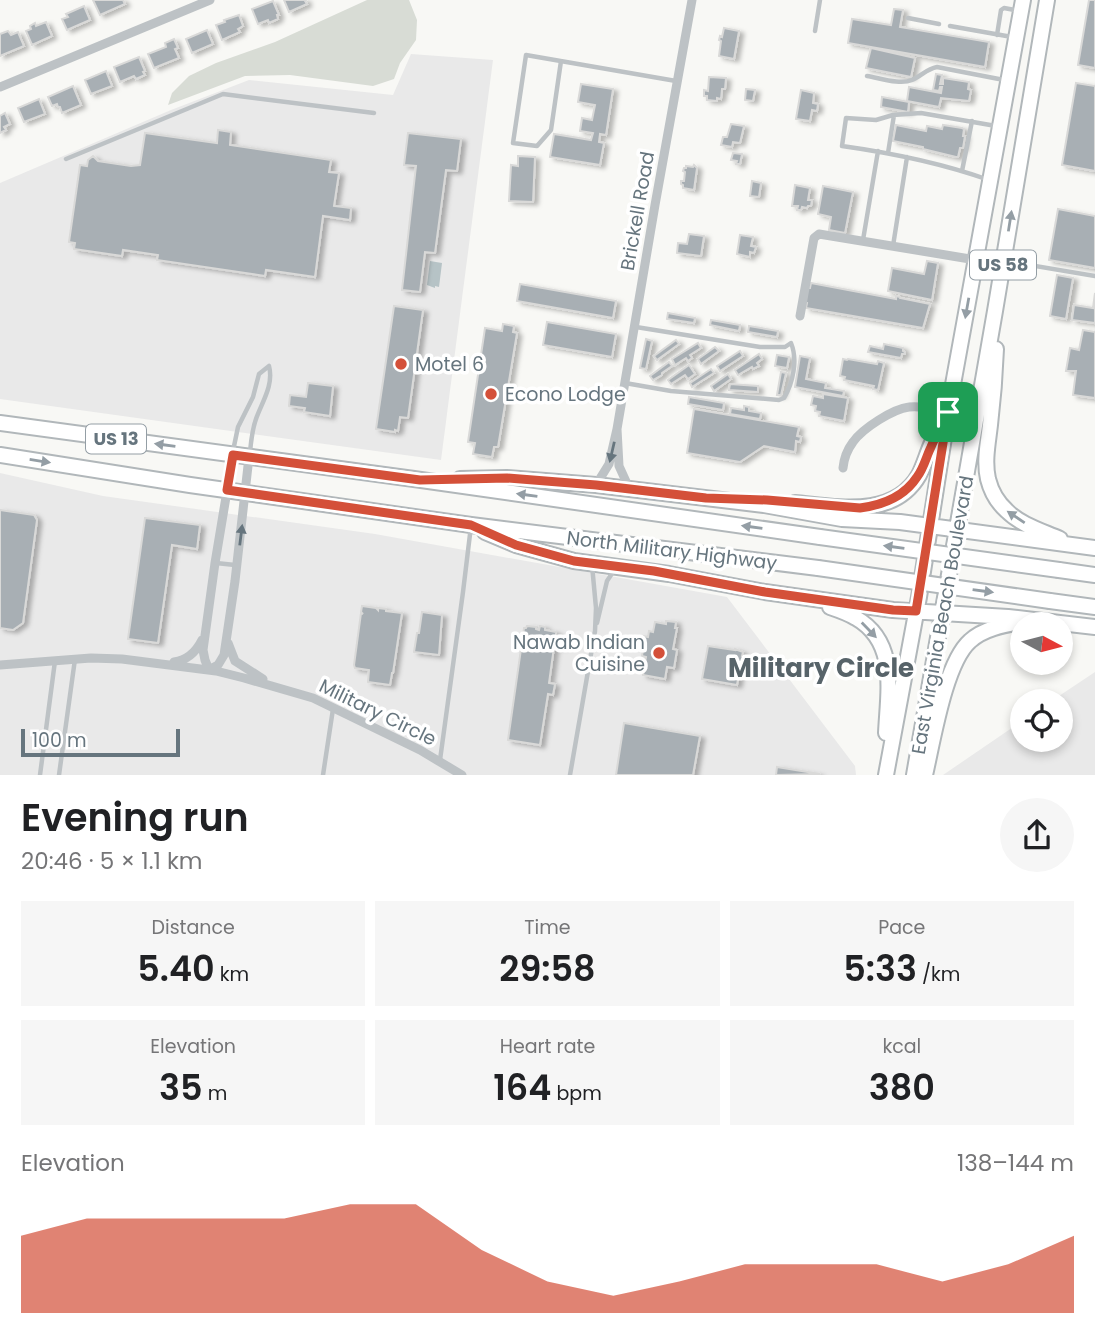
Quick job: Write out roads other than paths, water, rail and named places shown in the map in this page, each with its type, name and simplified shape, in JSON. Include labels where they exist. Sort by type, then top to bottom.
[{"type":"main road","name":"East Virginia Beach Boulevard","points":[[914,775],[1047,0]]},
{"type":"main road","name":"East Virginia Beach Boulevard","points":[[886,775],[948,412],[1022,6]]},
{"type":"main road","points":[[995,311],[995,376],[987,453],[989,482],[995,496],[1010,514],[1077,546]]},
{"type":"main road","points":[[706,498],[860,508],[888,502],[900,495],[918,477],[948,412]]},
{"type":"main road","name":"North Military Highway","points":[[0,423],[1095,575]]},
{"type":"main road","name":"North Military Highway","points":[[0,454],[471,525],[818,568],[1095,607]]},
{"type":"main road","points":[[420,480],[507,478],[629,488],[764,505],[842,519],[900,522],[1095,548]]},
{"type":"main road","points":[[471,525],[516,545],[574,561],[654,571],[765,592],[893,610],[1010,618]]},
{"type":"main road","points":[[810,598],[864,623],[882,645],[887,664],[888,687],[886,775]]},
{"type":"main road","points":[[925,775],[952,667],[962,649],[980,634],[1010,624]]},
{"type":"main road","points":[[1073,624],[1095,627]]},
{"type":"street","points":[[0,87],[210,0]]},
{"type":"street","name":"Brickell Road","points":[[596,485],[610,464],[618,429],[692,0]]},
{"type":"street","points":[[800,316],[814,238],[819,234],[976,260]]},
{"type":"street","points":[[843,468],[848,450],[855,439],[900,408],[911,406],[948,412]]},
{"type":"street","name":"Brickell Road","points":[[618,429],[619,466],[629,488]]},
{"type":"street","points":[[233,455],[206,632],[204,650],[209,670],[221,662],[224,655],[249,457]]},
{"type":"street","points":[[166,664],[193,654],[206,632]]},
{"type":"street","name":"Military Circle","points":[[227,638],[235,661],[277,686]]},
{"type":"street","name":"Military Circle","points":[[0,665],[75,659],[122,659],[209,670],[277,686],[313,698],[402,740],[462,775]]},
{"type":"lane","points":[[815,31],[820,0]]},
{"type":"lane","points":[[998,35],[1001,10],[1022,6]]},
{"type":"lane","points":[[908,18],[939,24]]},
{"type":"lane","points":[[950,26],[1016,38]]},
{"type":"lane","points":[[561,61],[551,130],[537,146],[513,144],[526,55],[561,61],[677,81]]},
{"type":"lane","points":[[867,76],[904,82],[937,67],[1009,81]]},
{"type":"lane","points":[[66,159],[223,94],[374,113]]},
{"type":"lane","points":[[991,180],[907,157],[842,146],[846,118],[876,120],[894,115],[921,113],[1000,127]]},
{"type":"lane","points":[[888,153],[894,115]]},
{"type":"lane","points":[[962,171],[972,121]]},
{"type":"lane","points":[[863,241],[878,151]]},
{"type":"lane","points":[[893,247],[907,157]]},
{"type":"lane","points":[[1003,261],[1095,276]]},
{"type":"lane","points":[[625,383],[671,391],[779,400],[787,394],[794,364],[791,344],[785,347],[760,347],[635,327]]},
{"type":"lane","points":[[233,455],[238,427],[253,397],[259,374],[269,366],[271,375],[267,393],[254,422],[249,457]]},
{"type":"lane","points":[[440,762],[471,525]]},
{"type":"lane","points":[[215,563],[237,566]]},
{"type":"lane","points":[[592,564],[595,631]]},
{"type":"lane","points":[[570,775],[595,631],[607,581],[617,567]]},
{"type":"lane","points":[[58,775],[75,659]]},
{"type":"lane","points":[[40,775],[55,660]]},
{"type":"lane","points":[[323,775],[334,708]]},
{"type":"place","name":"Motel 6","points":[[401,364]]},
{"type":"place","name":"Econo Lodge","points":[[491,394]]},
{"type":"place","name":"Nawab Indian Cuisine","points":[[659,653]]},
{"type":"district","name":"Military Circle","points":[[821,668]]}]
